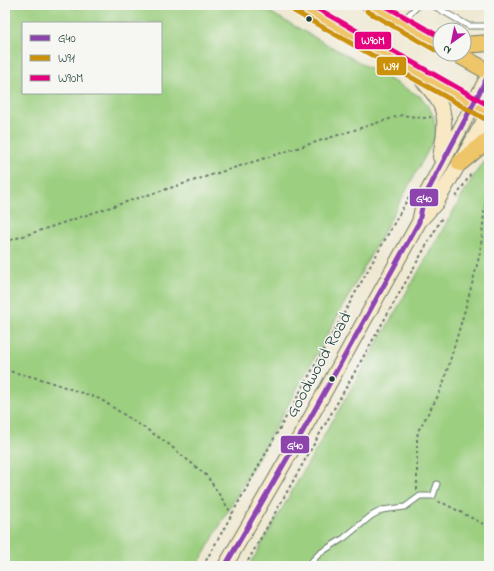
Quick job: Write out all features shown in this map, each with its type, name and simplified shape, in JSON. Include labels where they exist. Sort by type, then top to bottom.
[{"type":"highway","points":[[297,5],[417,74],[489,113]]},
{"type":"highway","points":[[370,5],[432,40]]},
{"type":"highway","points":[[472,44],[489,43]]},
{"type":"highway","points":[[470,62],[489,73]]},
{"type":"highway","points":[[468,166],[483,144],[489,142]]},
{"type":"main road","name":"Goodwood Road","points":[[420,222],[424,198],[489,73]]},
{"type":"main road","points":[[417,74],[439,102],[444,116],[444,136],[437,171]]},
{"type":"main road","name":"Goodwood Road","points":[[225,566],[303,431],[420,222],[468,166],[489,113]]},
{"type":"lane","points":[[401,22],[419,5]]},
{"type":"lane","points":[[432,5],[469,26],[487,26],[489,23]]},
{"type":"lane","points":[[307,566],[320,553],[344,538],[371,516],[382,510],[405,507],[420,496],[434,496],[437,484]]},
{"type":"path","points":[[5,242],[134,199],[402,115],[423,118],[435,116]]},
{"type":"path","points":[[453,201],[468,166]]},
{"type":"path","points":[[489,187],[485,204],[479,257],[444,381],[441,390],[418,431],[416,485],[420,496],[428,501],[443,503],[489,527]]},
{"type":"path","points":[[203,566],[413,190]]},
{"type":"path","points":[[244,566],[444,215]]},
{"type":"path","points":[[5,370],[41,379],[100,399],[166,442],[207,476],[232,514]]},
{"type":"green space","points":[[5,5],[257,5],[421,97],[433,115],[436,136],[320,348],[197,566],[5,566]]},
{"type":"green space","points":[[489,159],[489,566],[249,566],[474,175],[486,160]]},
{"type":"transit line","name":"W90M","points":[[311,5],[488,105]]},
{"type":"transit line","name":"W90M","points":[[384,5],[432,32]]},
{"type":"transit line","name":"W91","points":[[294,11],[489,120]]},
{"type":"transit line","name":"W91","points":[[367,11],[432,48]]},
{"type":"transit line","name":"G40","points":[[225,566],[303,431],[419,222],[424,198],[489,74]]}]
